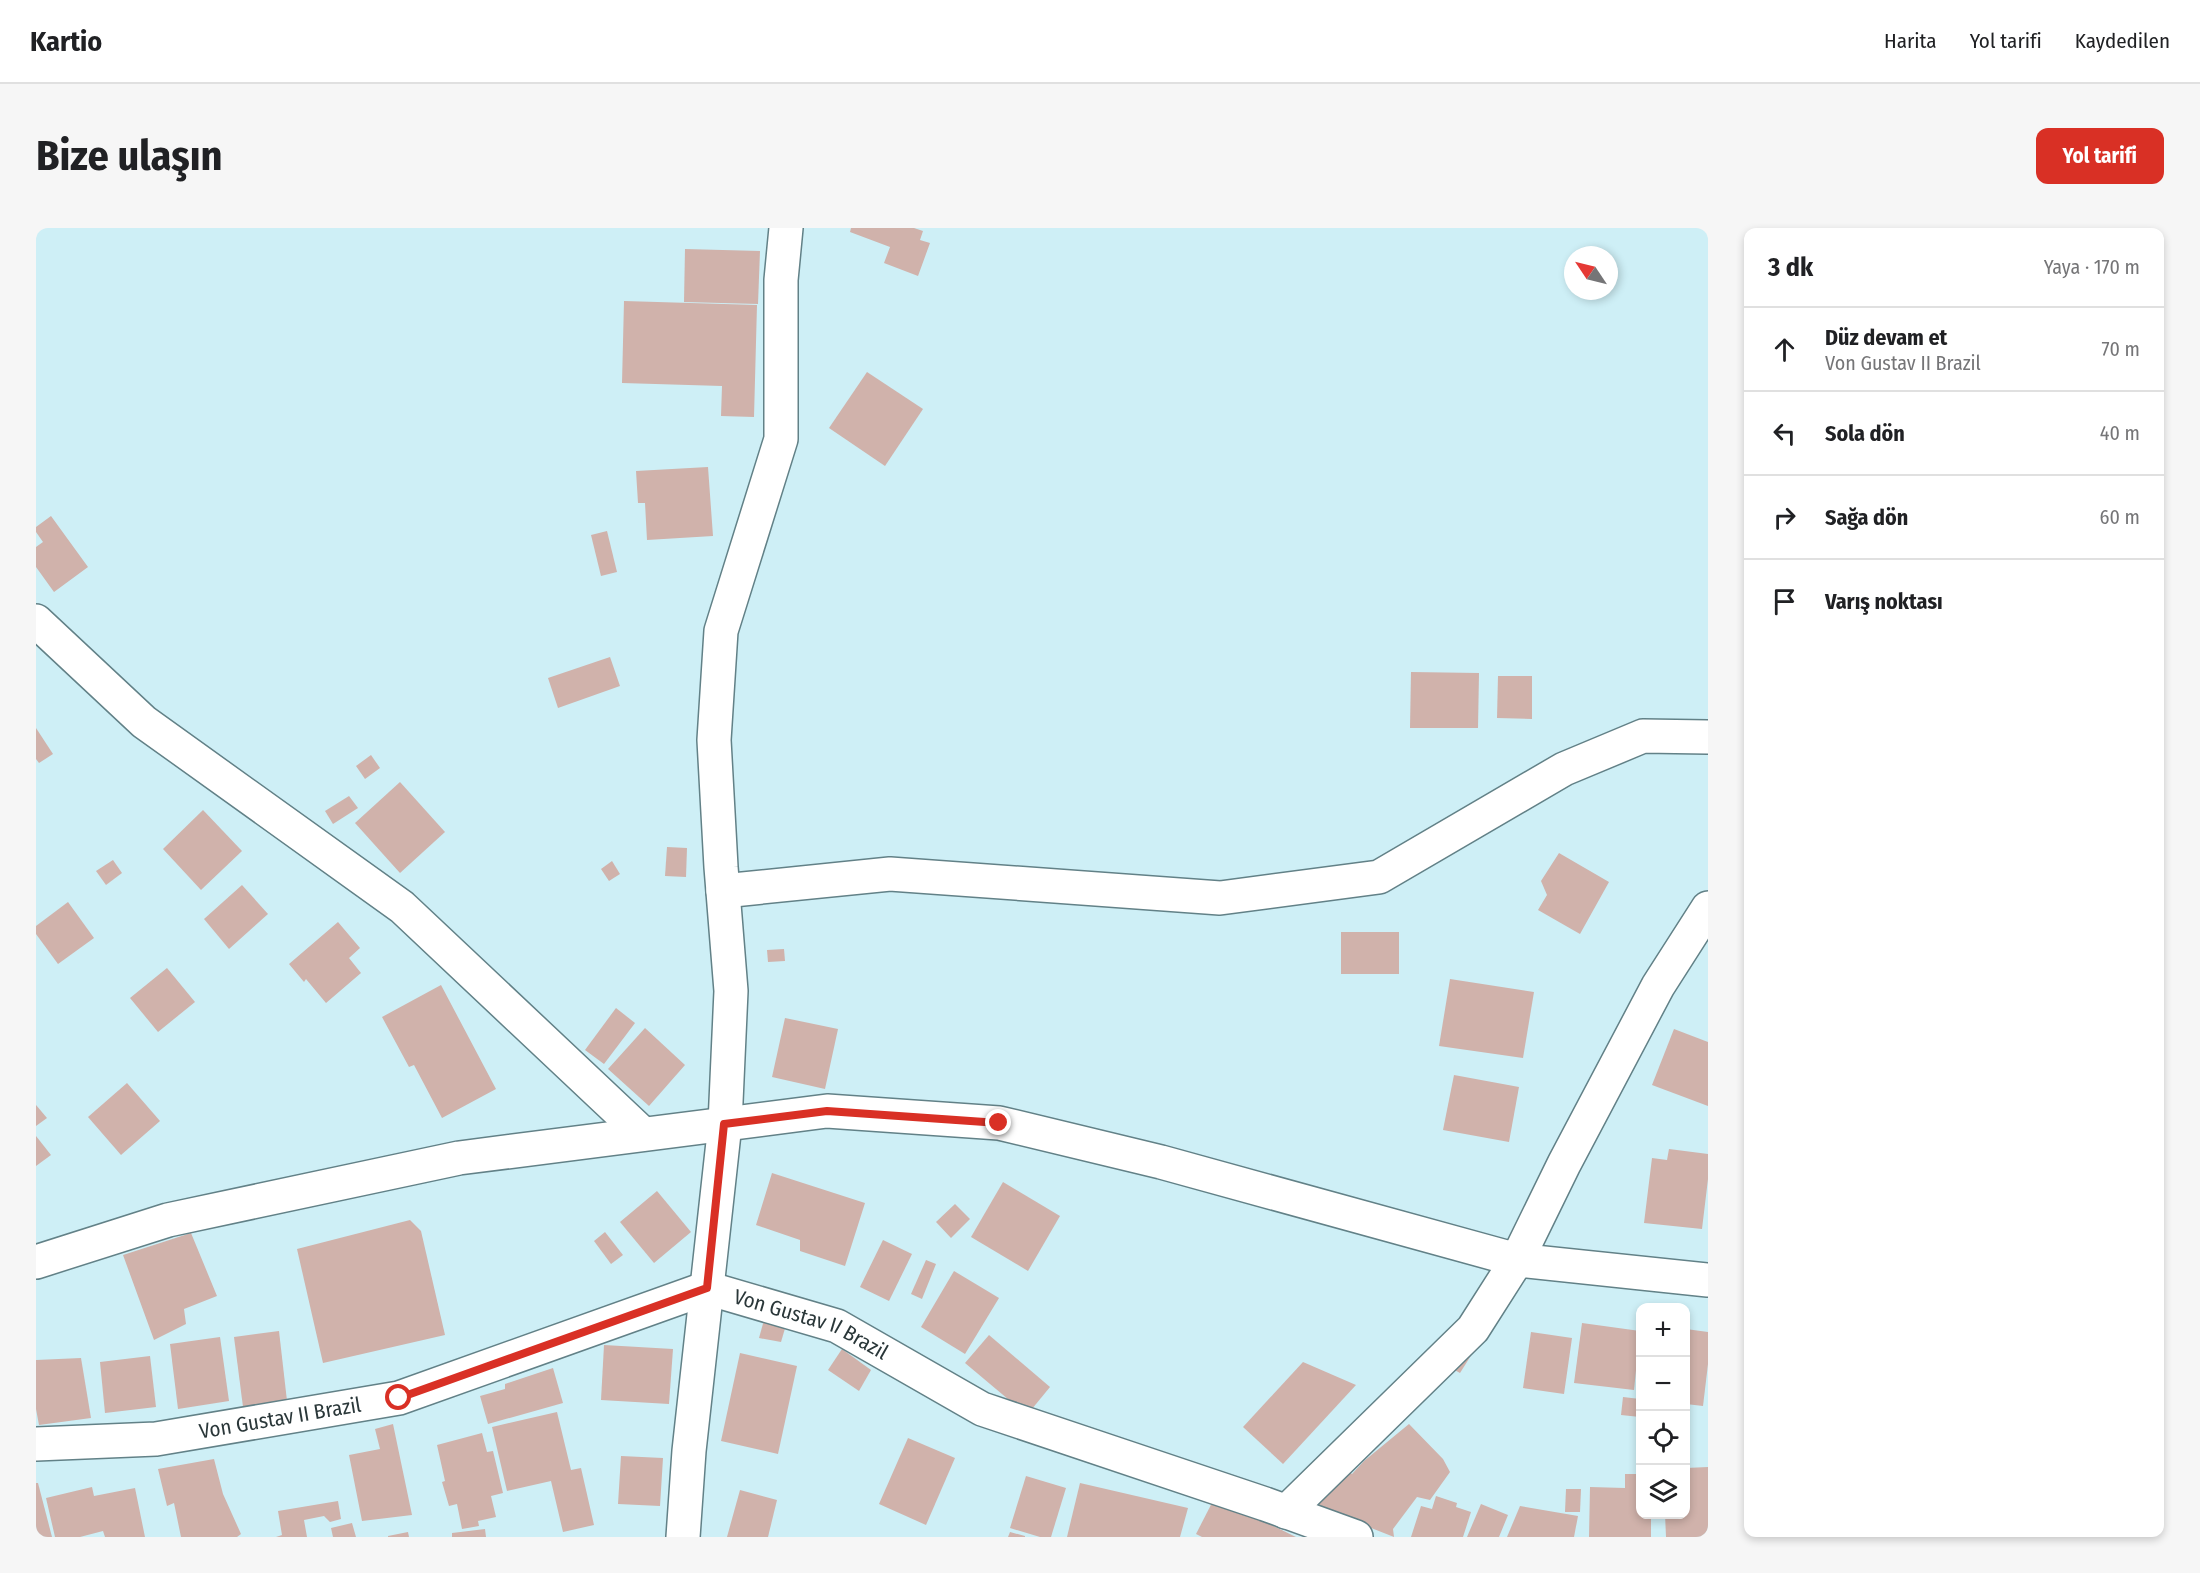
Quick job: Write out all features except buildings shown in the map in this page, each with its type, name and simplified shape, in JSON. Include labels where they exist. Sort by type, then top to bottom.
[{"type":"street","points":[[683,1537],[689,1451],[724,1124],[730,991],[714,741],[721,631],[781,439],[781,280],[786,228]]},
{"type":"street","points":[[36,621],[144,722],[402,907],[643,1134]]},
{"type":"street","points":[[723,891],[890,874],[1220,898],[1379,877],[1564,769],[1643,736],[1708,737]]},
{"type":"street","points":[[1286,1512],[1473,1329],[1517,1260],[1564,1164],[1658,986],[1708,908]]},
{"type":"street","points":[[36,1262],[168,1220],[459,1158],[827,1111],[999,1123],[1161,1162],[1517,1260],[1708,1280]]},
{"type":"street","name":"Von Gustav II Brazil","points":[[36,1444],[156,1439],[399,1398],[707,1288],[837,1326],[982,1409],[1356,1537]]},
{"type":"route","points":[[399,1398],[707,1288],[724,1124],[827,1111],[999,1123]]}]
